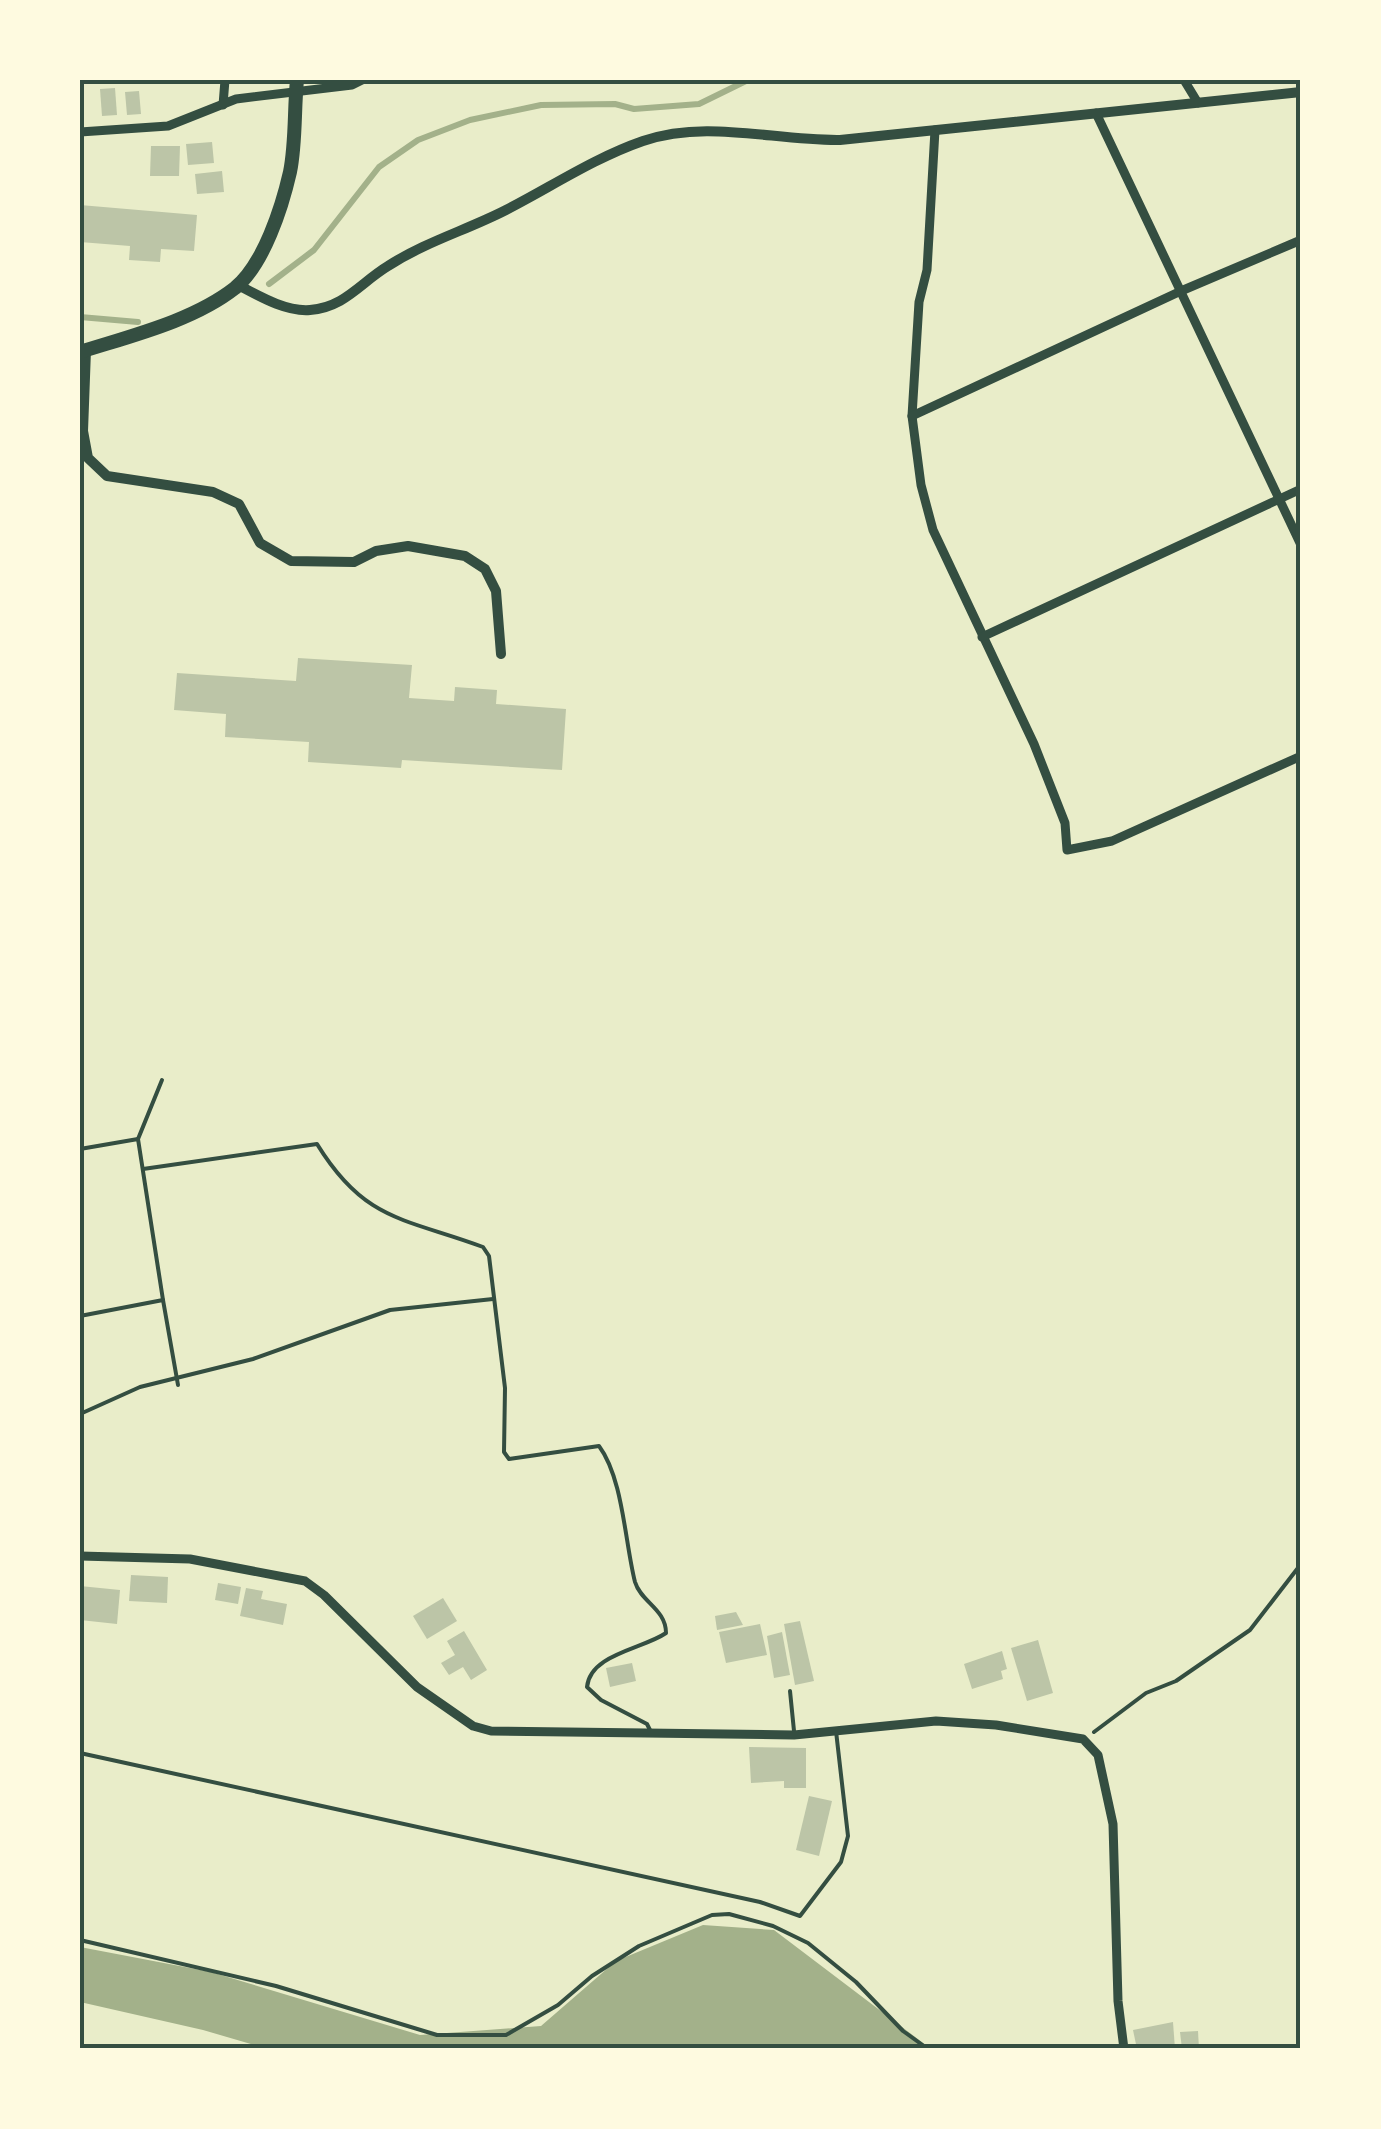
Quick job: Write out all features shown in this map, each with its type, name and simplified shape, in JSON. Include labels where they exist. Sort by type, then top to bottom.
[{"type":"main road","points":[[83,351],[196,310],[238,285],[264,246],[280,208],[290,168],[296,80]]},
{"type":"street","points":[[223,105],[225,80]]},
{"type":"street","points":[[80,132],[168,126],[236,98],[352,85],[362,80]]},
{"type":"street","points":[[1184,80],[1198,103]]},
{"type":"street","points":[[238,285],[266,300],[306,310],[337,305],[388,266],[644,140],[698,130],[807,140],[1301,92]]},
{"type":"street","points":[[1096,113],[1301,545]]},
{"type":"street","points":[[935,130],[928,270],[919,302],[912,416],[921,485],[933,530],[1034,744],[1065,824],[1067,850],[1112,841],[1301,756]]},
{"type":"street","points":[[912,416],[1301,240]]},
{"type":"street","points":[[83,351],[88,458],[107,476],[213,492],[239,504],[260,543],[291,561],[354,562],[376,550],[408,546],[465,556],[485,569],[496,591],[501,654]]},
{"type":"street","points":[[982,637],[1301,489]]},
{"type":"street","points":[[80,1556],[190,1559],[305,1582],[324,1595],[418,1687],[473,1726],[516,1733],[794,1734],[936,1722],[996,1725],[1084,1739],[1098,1755],[1112,1824],[1118,2001],[1124,2049]]},
{"type":"lane","points":[[162,1080],[138,1139],[178,1386]]},
{"type":"lane","points":[[80,1150],[138,1139]]},
{"type":"lane","points":[[142,1169],[317,1144],[355,1194],[383,1214],[483,1247],[489,1256],[506,1388],[504,1452],[508,1460],[599,1446],[637,1588],[666,1622],[666,1633],[597,1666],[588,1679],[588,1687],[601,1700],[647,1724],[651,1732]]},
{"type":"lane","points":[[80,1414],[140,1387],[253,1359],[390,1310],[493,1299]]},
{"type":"lane","points":[[80,1316],[163,1300]]},
{"type":"lane","points":[[790,1692],[794,1734]]},
{"type":"lane","points":[[80,1753],[746,1899],[800,1916],[841,1862],[848,1836],[836,1731]]},
{"type":"lane","points":[[80,1940],[276,1986],[437,2034],[506,2034],[558,2004],[639,1946],[712,1915],[729,1914],[773,1926],[808,1943],[928,2049]]},
{"type":"path","points":[[1084,1739],[1146,1693],[1176,1681],[1250,1630],[1301,1564]]},
{"type":"shaded area","points":[[703,1925],[774,1930],[931,2049],[268,2049],[80,2002],[80,1947],[211,1972],[420,2035],[541,2026],[616,1961]]},
{"type":"building","points":[[115,88],[117,115],[102,116],[100,89]]},
{"type":"building","points":[[139,91],[141,114],[127,115],[125,92]]},
{"type":"building","points":[[212,142],[214,163],[188,165],[186,144]]},
{"type":"building","points":[[151,146],[180,146],[179,176],[150,176]]},
{"type":"building","points":[[222,171],[224,192],[197,194],[195,174]]},
{"type":"building","points":[[80,205],[197,215],[194,251],[161,249],[160,262],[129,260],[130,246],[80,242]]},
{"type":"building","points":[[298,658],[412,665],[409,698],[454,701],[455,687],[497,690],[496,704],[566,709],[562,770],[402,760],[401,768],[308,762],[309,742],[225,737],[226,714],[174,710],[177,673],[296,681]]},
{"type":"building","points":[[131,1575],[168,1577],[167,1603],[129,1601]]},
{"type":"building","points":[[218,1583],[241,1587],[238,1604],[215,1600]]},
{"type":"building","points":[[80,1586],[120,1590],[117,1624],[80,1620]]},
{"type":"building","points":[[246,1588],[263,1591],[261,1599],[287,1604],[283,1625],[240,1616]]},
{"type":"building","points":[[443,1598],[457,1621],[427,1639],[413,1616]]},
{"type":"building","points":[[736,1612],[743,1625],[717,1630],[715,1616]]},
{"type":"building","points":[[800,1621],[814,1681],[795,1685],[784,1624]]},
{"type":"building","points":[[760,1624],[767,1655],[726,1663],[719,1632]]},
{"type":"building","points":[[464,1631],[487,1670],[471,1680],[463,1667],[449,1675],[441,1663],[455,1655],[447,1641]]},
{"type":"building","points":[[782,1632],[790,1675],[774,1678],[767,1636]]},
{"type":"building","points":[[1038,1640],[1053,1693],[1027,1701],[1011,1648]]},
{"type":"building","points":[[1002,1651],[1007,1669],[1001,1671],[1003,1679],[972,1689],[964,1664]]},
{"type":"building","points":[[632,1663],[636,1681],[610,1687],[606,1668]]},
{"type":"building","points":[[749,1747],[806,1748],[806,1788],[784,1788],[784,1781],[751,1783]]},
{"type":"building","points":[[809,1796],[832,1801],[819,1856],[796,1850]]},
{"type":"building","points":[[1173,2022],[1175,2049],[1137,2049],[1133,2030]]},
{"type":"building","points":[[1198,2031],[1199,2049],[1182,2049],[1180,2032]]},
{"type":"waterway","points":[[269,284],[314,250],[379,167],[418,140],[470,120],[541,105],[615,104],[634,109],[699,104],[748,80]]},
{"type":"waterway","points":[[80,317],[138,322]]}]
